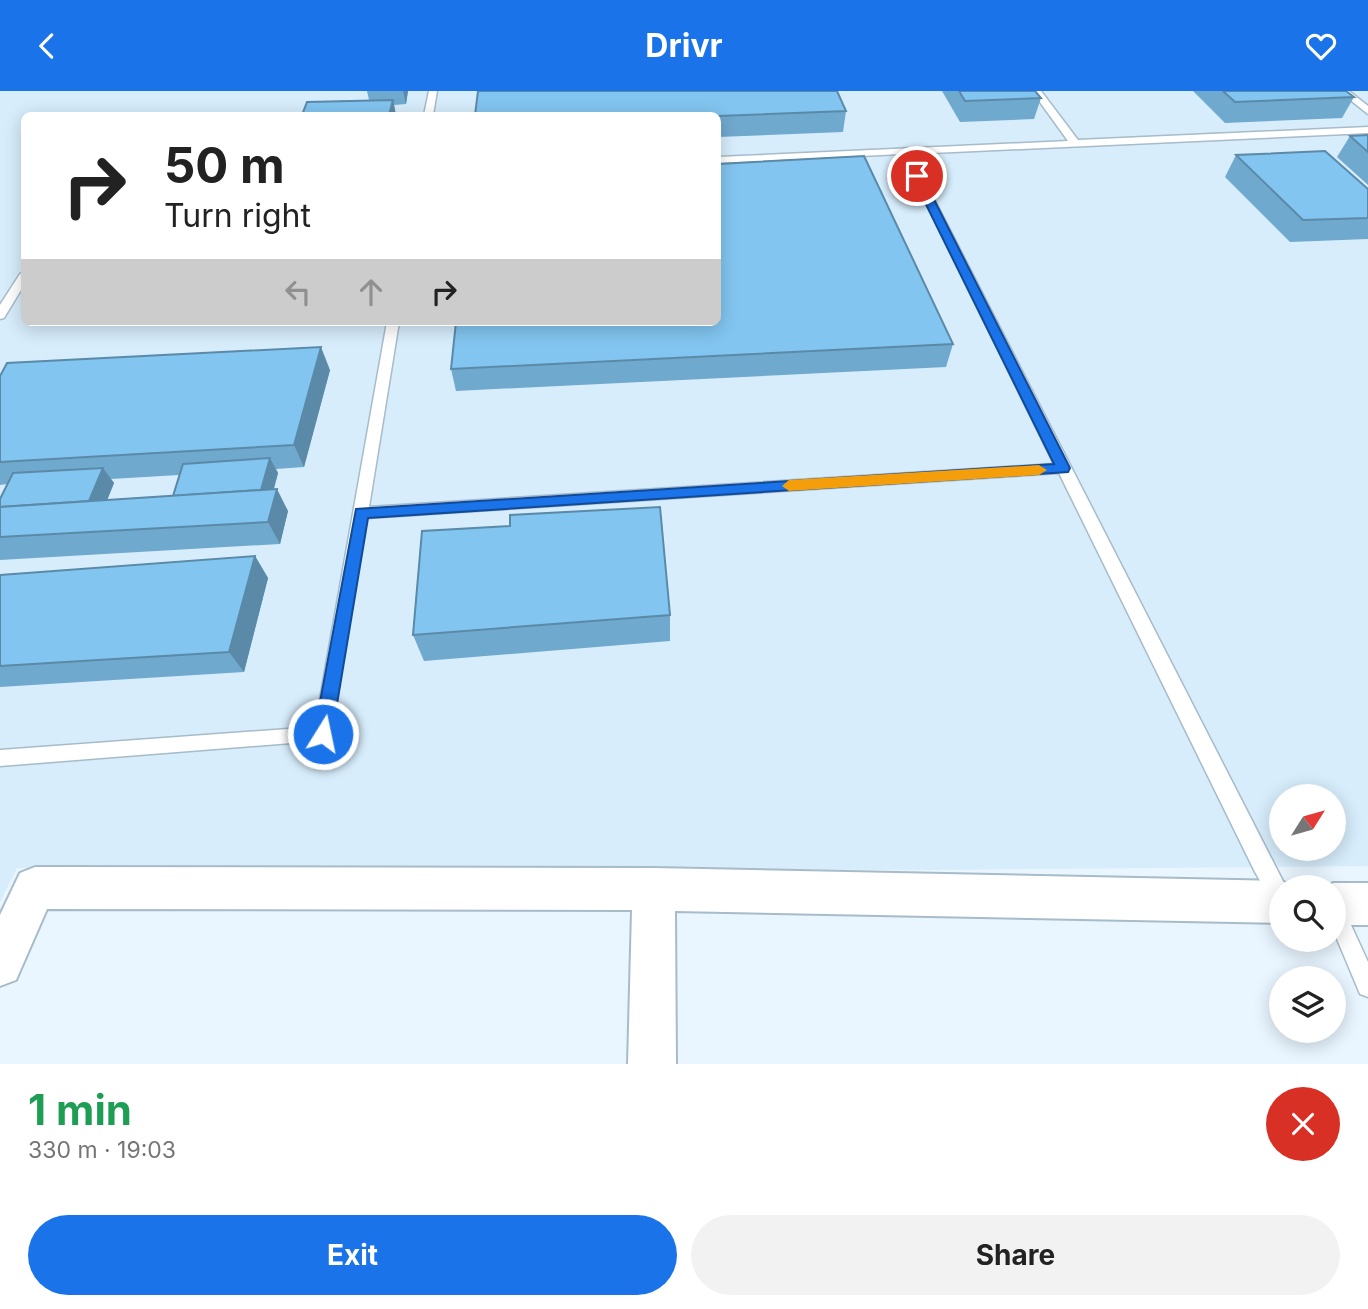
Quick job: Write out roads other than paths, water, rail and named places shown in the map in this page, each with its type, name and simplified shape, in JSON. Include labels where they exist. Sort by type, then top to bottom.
[{"type":"street","points":[[0,964],[35,888],[654,889],[1269,900]]},
{"type":"street","points":[[652,1064],[654,889]]},
{"type":"street","points":[[1346,904],[1368,904]]},
{"type":"lane","points":[[430,112],[433,91]]},
{"type":"lane","points":[[1036,91],[1075,143]]},
{"type":"lane","points":[[1343,91],[1368,111]]},
{"type":"lane","points":[[721,160],[1368,130]]},
{"type":"lane","points":[[905,151],[1269,876]]},
{"type":"lane","points":[[0,315],[21,282]]},
{"type":"lane","points":[[0,758],[323,734],[392,326]]},
{"type":"lane","points":[[361,513],[1063,468]]},
{"type":"lane","points":[[1346,937],[1368,986]]}]
